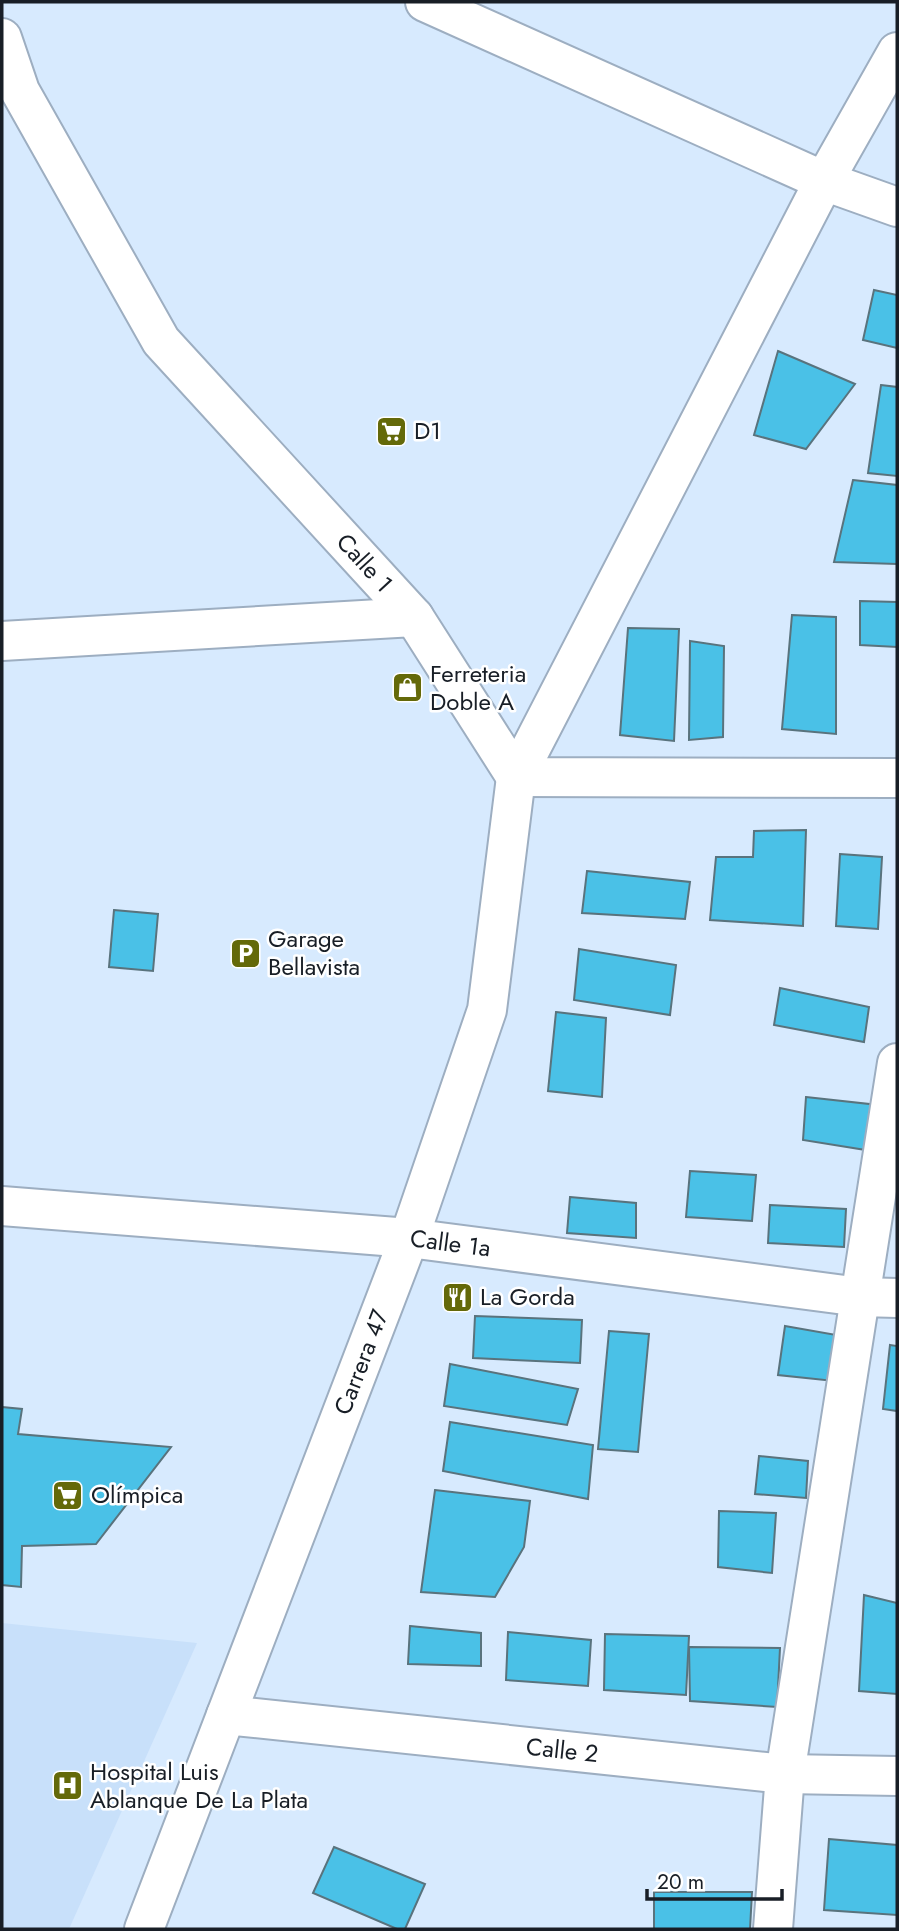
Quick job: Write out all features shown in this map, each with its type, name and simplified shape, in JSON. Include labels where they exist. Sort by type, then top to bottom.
[{"type":"street","points":[[425,2],[824,181],[897,207]]},
{"type":"street","name":"Calle 1","points":[[2,38],[20,91],[161,341],[415,617],[516,777]]},
{"type":"street","points":[[897,52],[824,181],[516,777],[897,778]]},
{"type":"street","points":[[2,641],[415,617]]},
{"type":"street","name":"Carrera 47","points":[[144,1929],[409,1237],[487,1010],[516,777]]},
{"type":"street","points":[[773,1929],[785,1774],[897,1063]]},
{"type":"street","name":"Calle 1a","points":[[2,1206],[409,1237],[860,1297],[897,1298]]},
{"type":"street","name":"Calle 2","points":[[226,1715],[785,1774],[897,1776]]},
{"type":"shaded area","name":"Hospital Luis Ablanque De La Plata","points":[[2,1623],[197,1643],[69,1929],[2,1929]]},
{"type":"building","points":[[874,290],[897,295],[897,348],[863,340]]},
{"type":"building","points":[[778,351],[855,384],[806,449],[754,435]]},
{"type":"building","points":[[881,385],[897,387],[897,476],[868,473]]},
{"type":"building","points":[[853,480],[897,485],[897,564],[834,562]]},
{"type":"building","points":[[860,601],[897,602],[897,647],[860,645]]},
{"type":"building","points":[[792,615],[836,617],[836,734],[782,729]]},
{"type":"building","points":[[628,628],[679,629],[674,741],[620,735]]},
{"type":"building","points":[[690,641],[724,646],[723,737],[689,740]]},
{"type":"building","points":[[806,830],[803,926],[710,920],[716,857],[753,857],[754,831]]},
{"type":"building","points":[[840,854],[882,857],[878,929],[836,926]]},
{"type":"building","points":[[587,871],[690,882],[685,919],[582,913]]},
{"type":"building","points":[[114,910],[158,914],[153,971],[109,967]]},
{"type":"building","points":[[579,949],[676,965],[670,1015],[574,1000]]},
{"type":"building","points":[[780,988],[869,1007],[864,1042],[774,1025]]},
{"type":"building","points":[[556,1012],[606,1018],[602,1097],[548,1091]]},
{"type":"building","points":[[806,1097],[878,1105],[872,1151],[803,1140]]},
{"type":"building","points":[[690,1171],[756,1175],[752,1221],[686,1217]]},
{"type":"building","points":[[570,1197],[636,1203],[636,1238],[567,1233]]},
{"type":"building","points":[[770,1205],[846,1209],[844,1247],[768,1243]]},
{"type":"building","points":[[475,1316],[582,1320],[580,1363],[473,1358]]},
{"type":"building","points":[[785,1326],[842,1336],[834,1381],[778,1375]]},
{"type":"building","points":[[609,1331],[649,1334],[638,1452],[598,1449]]},
{"type":"building","points":[[890,1345],[897,1346],[897,1411],[883,1409]]},
{"type":"building","points":[[450,1364],[578,1389],[567,1425],[444,1406]]},
{"type":"building","name":"Olímpica","points":[[2,1407],[22,1409],[18,1434],[171,1447],[96,1544],[22,1546],[21,1587],[2,1585]]},
{"type":"building","points":[[450,1422],[593,1445],[588,1499],[443,1471]]},
{"type":"building","points":[[759,1456],[808,1461],[806,1498],[755,1494]]},
{"type":"building","points":[[435,1490],[530,1501],[524,1547],[495,1597],[421,1592]]},
{"type":"building","points":[[719,1511],[776,1513],[772,1573],[718,1567]]},
{"type":"building","points":[[864,1595],[897,1603],[897,1694],[859,1691]]},
{"type":"building","points":[[410,1626],[481,1633],[481,1666],[408,1664]]},
{"type":"building","points":[[508,1632],[591,1640],[588,1686],[506,1680]]},
{"type":"building","points":[[605,1634],[689,1636],[686,1695],[604,1690]]},
{"type":"building","points":[[689,1647],[780,1648],[777,1707],[690,1701]]},
{"type":"building","points":[[829,1839],[897,1845],[897,1915],[824,1910]]},
{"type":"building","points":[[334,1847],[425,1884],[405,1929],[397,1929],[313,1893]]},
{"type":"building","points":[[654,1892],[752,1892],[750,1929],[654,1929]]},
{"type":"place","name":"D1","points":[[391,431]]},
{"type":"place","name":"Ferreteria Doble A","points":[[407,688]]},
{"type":"place","name":"Garage Bellavista","points":[[245,953]]},
{"type":"place","name":"La Gorda","points":[[457,1297]]},
{"type":"place","name":"Olímpica","points":[[68,1495]]},
{"type":"place","name":"Hospital Luis Ablanque De La Plata","points":[[67,1786]]}]
